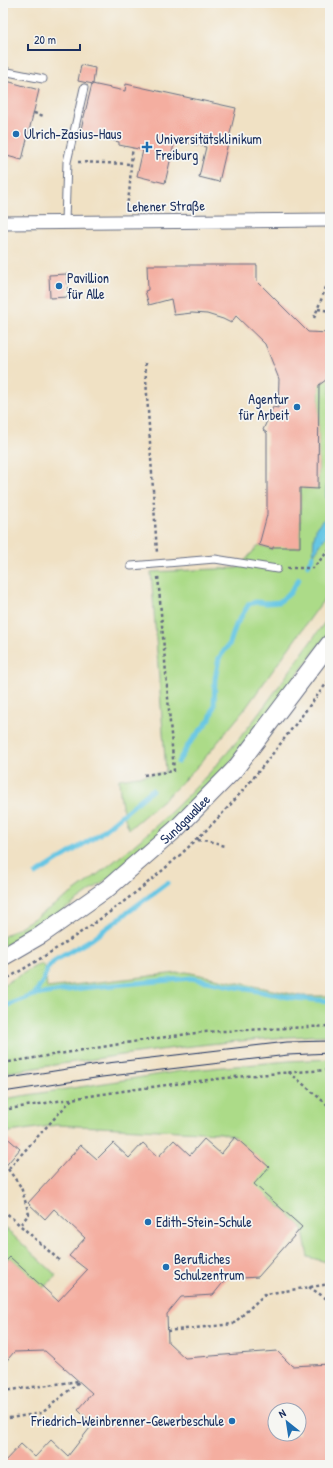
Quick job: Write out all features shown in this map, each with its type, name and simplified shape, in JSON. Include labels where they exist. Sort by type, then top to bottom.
[{"type":"street","name":"Lehener Straße","points":[[3,222],[330,220]]},
{"type":"street","name":"Sundgauallee","points":[[3,957],[41,935],[108,888],[176,829],[234,769],[330,643]]},
{"type":"lane","points":[[3,71],[43,79]]},
{"type":"lane","points":[[65,221],[67,162],[84,88]]},
{"type":"lane","points":[[131,566],[215,559],[277,569]]},
{"type":"path","points":[[34,113],[44,116]]},
{"type":"path","points":[[122,222],[130,194],[130,164],[133,148]]},
{"type":"path","points":[[67,162],[130,164]]},
{"type":"path","points":[[314,318],[330,277]]},
{"type":"path","points":[[318,309],[330,311]]},
{"type":"path","points":[[144,363],[158,563]]},
{"type":"path","points":[[277,569],[313,568],[330,550]]},
{"type":"path","points":[[144,775],[174,770],[158,575]]},
{"type":"path","points":[[197,840],[226,846]]},
{"type":"path","points":[[3,1063],[203,1032],[330,1026]]},
{"type":"path","points":[[3,1110],[72,1098],[199,1081],[288,1072],[330,1070]]},
{"type":"path","points":[[288,1072],[330,1107]]},
{"type":"path","points":[[3,1169],[8,1169],[72,1098]]},
{"type":"path","points":[[8,1169],[21,1187],[29,1214],[20,1225]]},
{"type":"path","points":[[3,1210],[59,1260]]},
{"type":"path","points":[[167,1331],[233,1324],[265,1294],[330,1284]]},
{"type":"path","points":[[309,1287],[330,1301]]},
{"type":"path","points":[[3,1391],[80,1381],[42,1413],[3,1419]]},
{"type":"green space","points":[[330,376],[330,591],[245,709],[199,765],[172,792],[129,829],[122,805],[119,779],[166,772],[151,572],[238,568],[259,545],[272,549],[274,544],[286,547],[300,547],[300,482],[304,488],[318,488],[319,388],[313,387]]},
{"type":"green space","points":[[330,615],[330,630],[243,748],[197,799],[117,872],[57,915],[3,947],[3,937],[39,915],[107,867],[139,841],[199,784],[254,720]]},
{"type":"green space","points":[[41,963],[45,968],[47,988],[186,972],[301,996],[330,996],[330,1035],[207,1044],[3,1073],[3,985]]},
{"type":"green space","points":[[330,1059],[330,1263],[308,1257],[302,1227],[269,1197],[254,1214],[235,1137],[221,1133],[57,1125],[3,1133],[3,1099],[181,1071],[289,1061]]},
{"type":"green space","points":[[3,1226],[57,1276],[43,1288],[10,1257],[3,1264]]},
{"type":"water","points":[[330,455],[330,530],[313,556],[314,537],[317,526],[328,516],[326,496],[327,457]]},
{"type":"building","points":[[81,65],[95,68],[93,84],[78,81]]},
{"type":"building","name":"Ulrich-Zasius-Haus","points":[[3,80],[39,90],[22,160],[3,155]]},
{"type":"building","points":[[92,84],[125,91],[126,84],[236,108],[219,182],[199,177],[206,147],[175,140],[165,183],[137,176],[143,150],[119,145],[119,142],[80,133]]},
{"type":"building","name":"Agentur für Arbeit","points":[[147,265],[257,265],[257,281],[308,332],[330,333],[330,377],[319,385],[318,489],[300,488],[300,547],[273,547],[273,549],[259,545],[267,515],[267,433],[263,430],[273,407],[278,408],[279,379],[265,344],[236,316],[231,323],[207,314],[192,313],[174,315],[171,299],[149,305],[145,291],[148,290]]},
{"type":"building","name":"Pavillion für Alle","points":[[67,274],[68,297],[50,298],[49,275]]},
{"type":"building","points":[[3,1134],[20,1149],[3,1169]]},
{"type":"building","points":[[235,1137],[269,1167],[254,1184],[302,1227],[258,1277],[226,1279],[213,1295],[181,1297],[167,1314],[168,1342],[185,1358],[277,1351],[292,1366],[330,1364],[330,1458],[324,1465],[3,1465],[3,1463],[21,1444],[35,1457],[51,1440],[68,1456],[93,1424],[78,1409],[92,1393],[45,1351],[14,1352],[3,1365],[3,1264],[10,1257],[58,1301],[87,1270],[69,1256],[85,1238],[54,1209],[45,1219],[28,1203],[81,1145],[97,1159],[113,1143],[129,1158],[143,1143],[158,1157],[174,1140],[190,1155],[204,1139],[221,1154]]},
{"type":"waterway","points":[[308,565],[313,556]]},
{"type":"waterway","points":[[178,762],[189,744],[210,719],[214,706],[215,679],[219,658],[230,643],[236,625],[249,604],[256,602],[279,602],[290,593],[299,579]]},
{"type":"waterway","points":[[36,874],[98,835],[152,790]]},
{"type":"waterway","points":[[34,995],[43,981],[47,969],[54,961],[92,939],[167,883]]},
{"type":"waterway","points":[[3,1007],[34,995],[82,988],[191,978],[293,998],[330,1001]]},
{"type":"tram line","points":[[3,1079],[99,1064],[287,1042],[330,1041]]},
{"type":"tram line","points":[[3,1092],[102,1077],[288,1055],[330,1053]]},
{"type":"place","name":"Ulrich-Zasius-Haus","points":[[16,134]]},
{"type":"place","name":"Universitätsklinikum Freiburg","points":[[147,147]]},
{"type":"place","name":"Pavillion für Alle","points":[[59,286]]},
{"type":"place","name":"Agentur für Arbeit","points":[[297,407]]},
{"type":"place","name":"Edith-Stein-Schule","points":[[148,1222]]},
{"type":"place","name":"Berufliches Schulzentrum","points":[[166,1267]]},
{"type":"place","name":"Friedrich-Weinbrenner-Gewerbeschule","points":[[232,1421]]}]
